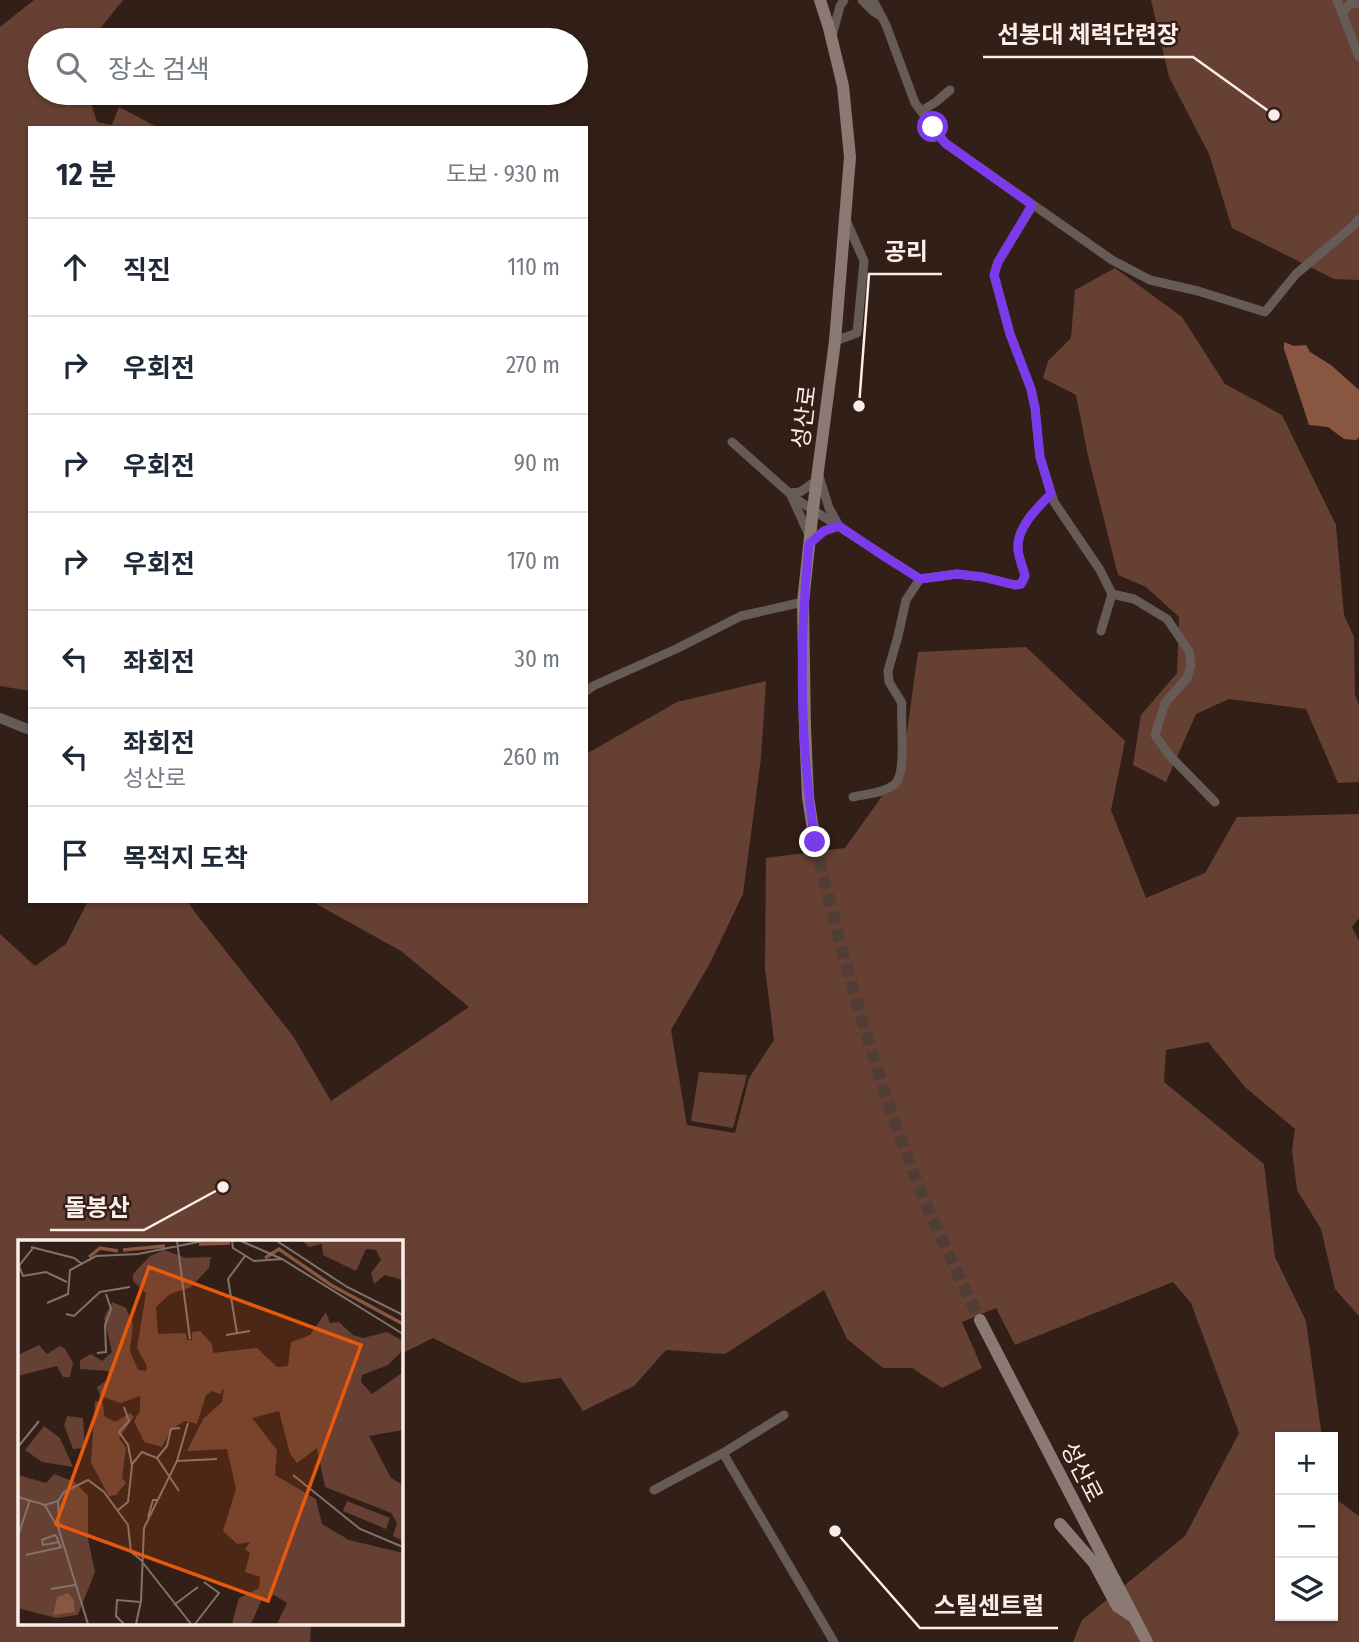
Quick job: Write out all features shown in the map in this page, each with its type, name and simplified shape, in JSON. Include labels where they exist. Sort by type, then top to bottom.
[{"type":"main road","name":"성산로","points":[[815,842],[808,797],[803,602],[835,341],[850,157],[843,86],[820,0]]},
{"type":"main road","name":"성산로","points":[[981,1320],[1147,1642]]},
{"type":"main road","points":[[1060,1524],[1094,1563],[1117,1606],[1135,1618]]},
{"type":"street","points":[[832,38],[844,0]]},
{"type":"street","points":[[862,0],[882,17]]},
{"type":"street","points":[[873,0],[915,103],[945,143],[1112,260],[1150,280],[1265,312],[1296,274],[1359,219]]},
{"type":"street","points":[[1337,0],[1359,57]]},
{"type":"street","points":[[1342,13],[1350,4],[1359,1]]},
{"type":"street","points":[[921,111],[950,90]]},
{"type":"street","points":[[1032,205],[998,262],[994,275],[1010,334],[1031,389],[1040,457],[1051,494],[1112,594],[1101,631]]},
{"type":"street","points":[[835,341],[858,333],[864,261],[845,217]]},
{"type":"street","points":[[732,442],[790,493],[920,579],[957,574],[1021,584],[1025,576],[1018,550],[1019,540],[1038,507],[1051,494]]},
{"type":"street","points":[[790,493],[800,492],[817,476],[839,526]]},
{"type":"street","points":[[790,493],[810,540],[839,526]]},
{"type":"street","points":[[853,797],[883,790],[900,777],[902,703],[889,682],[888,671],[906,600],[920,579]]},
{"type":"street","points":[[1112,594],[1134,599],[1167,619],[1189,651],[1191,665],[1187,678],[1165,703],[1155,735],[1170,756],[1215,802]]},
{"type":"street","points":[[588,690],[741,616],[803,602]]},
{"type":"street","points":[[0,718],[28,729]]},
{"type":"street","points":[[654,1490],[723,1453],[784,1415]]},
{"type":"street","points":[[723,1453],[834,1642]]},
{"type":"shaded area","points":[[34,0],[123,0],[101,28],[28,28],[28,105],[92,105],[97,122],[112,125],[119,107],[155,126],[28,126],[28,691],[0,686],[0,27]]},
{"type":"shaded area","points":[[1151,0],[1359,0],[1359,280],[1334,279],[1232,228],[1209,154],[1169,77]]},
{"type":"shaded area","points":[[1115,268],[1182,317],[1225,384],[1282,415],[1336,525],[1344,615],[1354,637],[1355,695],[1359,705],[1359,782],[1338,783],[1306,709],[1229,699],[1196,714],[1166,782],[1133,765],[1141,715],[1177,673],[1179,617],[1146,587],[1118,575],[1088,456],[1076,395],[1043,378],[1048,361],[1071,338],[1075,290]]},
{"type":"shaded area","points":[[1284,342],[1294,346],[1306,345],[1310,352],[1331,365],[1359,390],[1359,437],[1356,440],[1344,439],[1328,427],[1309,425]]},
{"type":"shaded area","points":[[1026,647],[1125,741],[1111,810],[1146,898],[1205,873],[1237,817],[1359,814],[1359,918],[1352,927],[1359,941],[1359,1316],[1335,1289],[1321,1229],[1297,1190],[1292,1150],[1295,1129],[1245,1087],[1208,1042],[1166,1050],[1164,1082],[1264,1164],[1275,1257],[1306,1321],[1321,1432],[1275,1432],[1275,1621],[1338,1621],[1338,1501],[1359,1516],[1359,1642],[1073,1642],[1082,1620],[1185,1536],[1239,1433],[1191,1303],[1173,1282],[1015,1345],[996,1308],[962,1322],[982,1368],[942,1388],[912,1368],[883,1368],[847,1339],[824,1290],[725,1354],[666,1350],[634,1386],[583,1411],[561,1378],[522,1383],[433,1338],[402,1354],[402,1240],[18,1240],[18,1624],[311,1624],[310,1642],[0,1642],[0,934],[35,966],[66,944],[87,903],[189,903],[293,1036],[331,1101],[469,1007],[401,951],[315,903],[588,903],[588,753],[677,702],[766,681],[761,758],[743,894],[709,965],[671,1030],[687,1125],[735,1133],[749,1078],[774,1040],[765,968],[766,858],[845,848],[902,768],[918,652]]},
{"type":"shaded area","points":[[699,1072],[747,1075],[733,1128],[691,1121]]},
{"type":"tunnel","points":[[815,842],[850,978],[891,1112],[931,1214],[980,1320]]},
{"type":"place","name":"선봉대 체력단련장","points":[[1274,115]]},
{"type":"place","name":"공리","points":[[859,406]]},
{"type":"place","name":"돌봉산","points":[[223,1187]]},
{"type":"place","name":"스틸센트럴","points":[[835,1531]]},
{"type":"route","points":[[815,842],[808,797],[803,659],[803,602],[809,544],[824,531],[839,526],[920,579],[957,574],[1021,584],[1025,576],[1018,550],[1019,540],[1038,507],[1051,494],[1040,457],[1031,389],[1010,334],[994,275],[998,262],[1032,205],[945,143],[933,127]]}]
